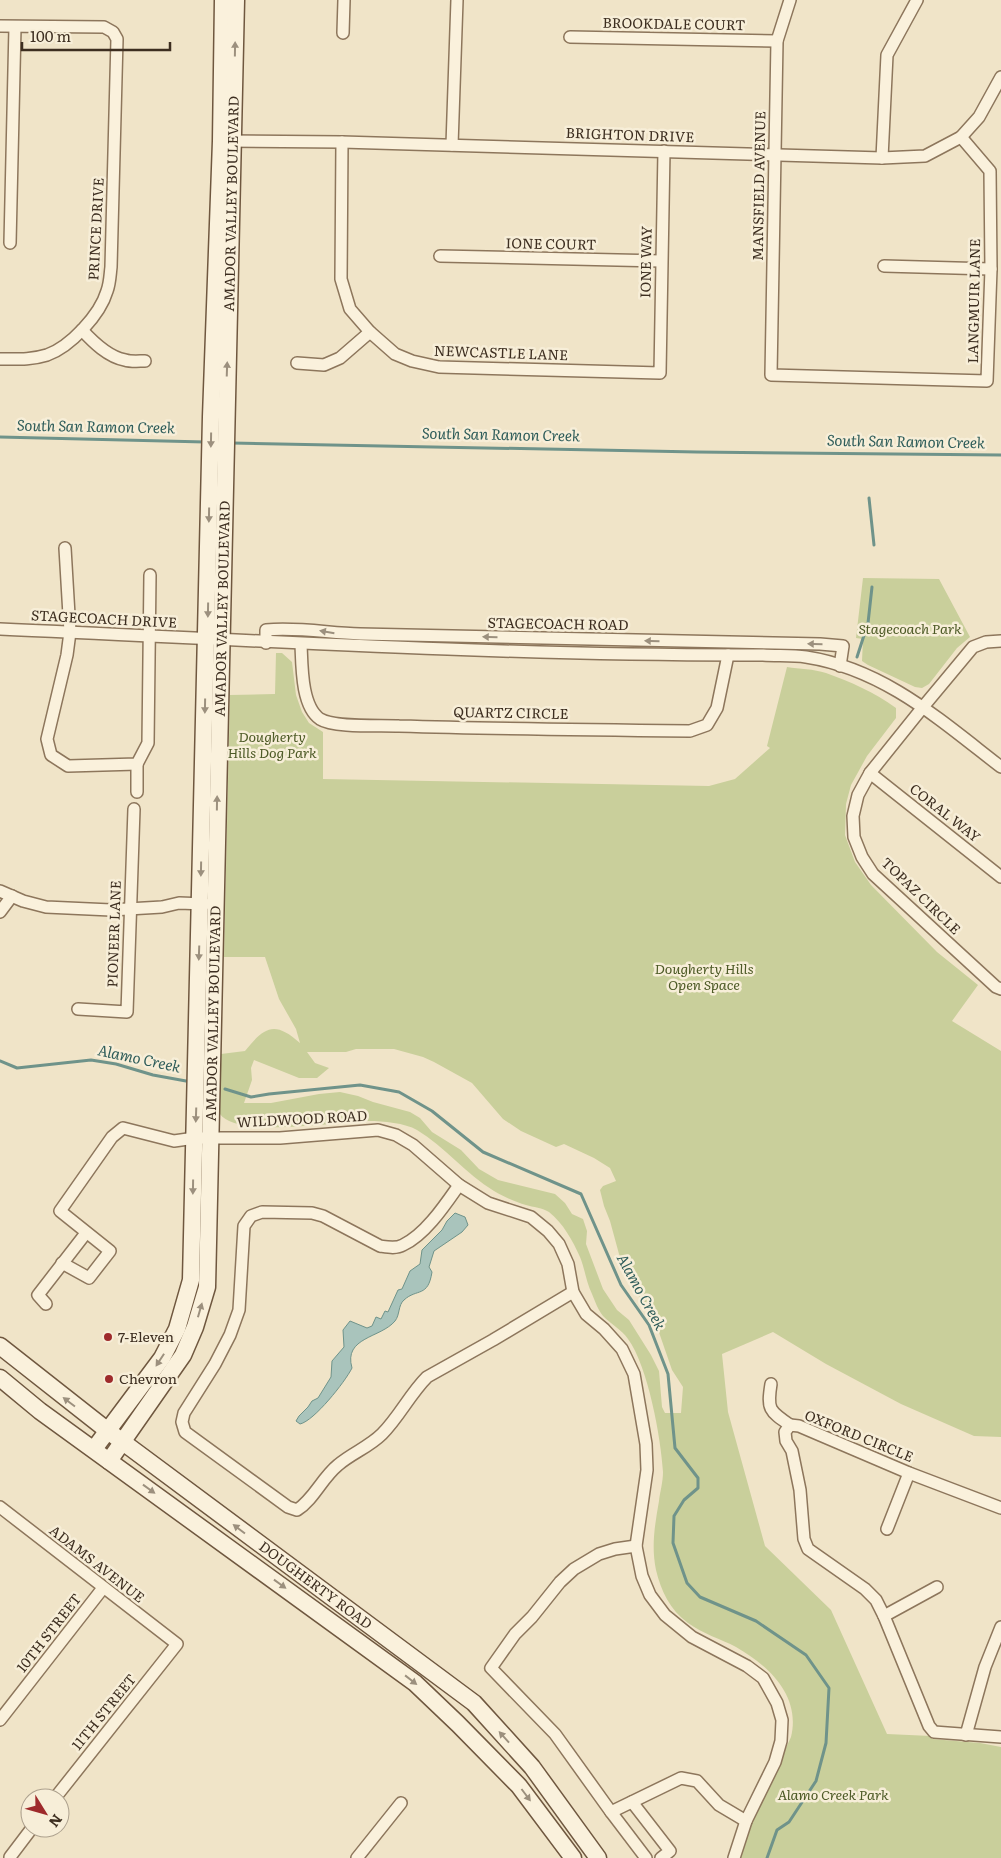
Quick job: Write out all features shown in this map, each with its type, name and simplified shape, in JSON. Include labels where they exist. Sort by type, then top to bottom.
[{"type":"street","points":[[223,0],[222,71],[226,72],[228,76],[227,141]]},
{"type":"street","name":"AMADOR VALLEY BOULEVARD","points":[[109,1461],[183,1355],[195,1326],[206,1287],[202,1138],[207,904],[227,141],[236,0]]},
{"type":"street","points":[[343,33],[344,0]]},
{"type":"street","points":[[452,145],[457,0]]},
{"type":"street","name":"MANSFIELD AVENUE","points":[[771,375],[778,42],[790,0]]},
{"type":"street","points":[[882,158],[887,55],[917,0]]},
{"type":"street","points":[[0,26],[16,27],[10,243]]},
{"type":"street","name":"PRINCE DRIVE","points":[[0,359],[30,359],[48,354],[67,343],[82,330],[97,312],[107,292],[111,267],[117,40],[113,32],[104,27],[16,27]]},
{"type":"street","name":"BROOKDALE COURT","points":[[570,37],[778,42]]},
{"type":"street","name":"BRIGHTON DRIVE","points":[[227,141],[342,142],[775,153],[882,158],[925,156],[961,137],[979,117],[1001,78]]},
{"type":"street","name":"LANGMUIR LANE","points":[[771,375],[987,381],[991,269],[990,171],[961,137]]},
{"type":"street","name":"NEWCASTLE LANE","points":[[342,142],[341,279],[350,309],[370,332],[395,354],[412,361],[439,367],[660,373]]},
{"type":"street","name":"IONE WAY","points":[[660,373],[664,151]]},
{"type":"street","name":"IONE COURT","points":[[440,256],[661,261]]},
{"type":"street","points":[[884,266],[991,269]]},
{"type":"street","points":[[82,330],[95,344],[115,357],[126,361],[146,361]]},
{"type":"street","points":[[297,363],[324,365],[340,358],[370,332]]},
{"type":"street","points":[[65,548],[70,632],[67,655],[46,739],[51,755],[68,766],[136,764]]},
{"type":"street","points":[[137,792],[136,764],[148,743],[150,575]]},
{"type":"street","name":"STAGECOACH ROAD","points":[[266,642],[266,630],[301,628],[336,633],[843,646],[840,666]]},
{"type":"street","name":"STAGECOACH DRIVE","points":[[0,629],[214,639]]},
{"type":"street","points":[[438,636],[438,649]]},
{"type":"street","name":"STAGECOACH ROAD","points":[[214,639],[438,649],[805,657],[840,666],[880,681],[902,693],[1001,767]]},
{"type":"street","points":[[585,639],[585,652]]},
{"type":"street","name":"TOPAZ CIRCLE","points":[[1001,641],[986,642],[973,647],[922,707],[870,773],[858,795],[853,816],[854,837],[862,857],[873,874],[996,987],[1001,989]]},
{"type":"street","points":[[694,642],[694,654]]},
{"type":"street","name":"QUARTZ CIRCLE","points":[[301,644],[303,680],[309,704],[319,718],[325,722],[435,727],[690,731],[707,725],[718,708],[728,655]]},
{"type":"street","name":"CORAL WAY","points":[[870,773],[1001,877]]},
{"type":"street","name":"PIONEER LANE","points":[[78,1009],[127,1012],[134,809]]},
{"type":"street","points":[[0,891],[46,906],[112,910],[162,907],[179,903],[207,904]]},
{"type":"street","points":[[0,912],[12,896]]},
{"type":"street","name":"WILDWOOD ROAD","points":[[86,1233],[60,1211],[112,1137],[123,1128],[174,1141],[202,1138],[280,1138],[378,1130],[396,1135],[413,1145],[459,1185],[488,1203],[531,1217],[548,1231],[559,1244],[568,1264],[573,1292],[586,1314],[604,1329],[622,1349],[634,1374],[646,1444],[646,1470],[636,1546],[646,1586],[665,1615],[692,1637],[747,1666],[763,1678],[777,1703],[782,1720],[781,1741],[775,1762],[746,1821],[734,1858]]},
{"type":"street","name":"AMADOR VALLEY BOULEVARD","points":[[94,1450],[162,1358],[177,1329],[191,1280],[202,1138]]},
{"type":"street","points":[[459,1185],[438,1213],[416,1237],[402,1246],[390,1248],[380,1246],[323,1216],[312,1213],[262,1212],[251,1216],[244,1226],[239,1310],[230,1334],[215,1364],[184,1413],[182,1422],[184,1432],[288,1508],[297,1510],[307,1504],[322,1481],[338,1465],[371,1444],[384,1432],[427,1377],[573,1292]]},
{"type":"street","points":[[46,1304],[38,1295],[62,1263],[86,1233],[110,1251],[89,1278],[62,1263]]},
{"type":"street","name":"DOUGHERTY ROAD","points":[[0,1346],[122,1442],[474,1703],[532,1767],[598,1858]]},
{"type":"street","name":"DOUGHERTY ROAD","points":[[0,1378],[40,1411],[415,1683],[518,1786],[573,1858]]},
{"type":"street","points":[[771,1384],[768,1402],[775,1415],[790,1425]]},
{"type":"street","name":"OXFORD CIRCLE","points":[[1001,1508],[909,1473],[799,1426],[790,1425],[785,1432],[786,1441],[792,1451],[800,1490],[804,1539],[808,1549],[865,1589],[876,1600],[928,1726],[934,1732],[1001,1737]]},
{"type":"street","points":[[887,1529],[909,1473]]},
{"type":"street","name":"ADAMS AVENUE","points":[[0,1508],[177,1644]]},
{"type":"street","points":[[636,1546],[615,1549],[599,1554],[574,1569],[560,1582],[516,1634],[491,1668],[555,1734],[646,1858]]},
{"type":"street","points":[[884,1616],[937,1587]]},
{"type":"street","name":"10TH STREET","points":[[0,1720],[103,1588]]},
{"type":"street","points":[[966,1735],[985,1667],[1001,1627]]},
{"type":"street","name":"11TH STREET","points":[[63,1788],[177,1644]]},
{"type":"street","points":[[611,1812],[681,1778],[696,1781],[719,1805],[746,1821]]},
{"type":"street","points":[[632,1802],[670,1851],[661,1858]]},
{"type":"street","points":[[357,1858],[400,1803]]},
{"type":"street","points":[[10,1857],[24,1838]]},
{"type":"green space","name":"Stagecoach Park","points":[[863,578],[939,579],[970,637],[957,648],[929,684],[922,688],[915,687],[862,661],[863,639],[856,638]]},
{"type":"green space","name":"Dougherty Hills Open Space","points":[[276,653],[282,653],[292,662],[296,695],[302,712],[309,723],[323,732],[323,779],[709,786],[735,779],[770,748],[767,746],[787,667],[817,671],[835,676],[871,692],[896,708],[896,718],[867,756],[851,785],[846,804],[845,835],[855,862],[871,885],[937,952],[978,985],[952,1021],[1001,1051],[1001,1437],[974,1436],[901,1404],[826,1364],[773,1332],[722,1354],[728,1412],[765,1546],[831,1610],[887,1734],[931,1736],[932,1739],[980,1743],[1001,1747],[1001,1858],[740,1858],[750,1826],[791,1737],[793,1722],[791,1708],[780,1684],[760,1663],[736,1647],[688,1623],[671,1606],[664,1593],[656,1570],[654,1544],[663,1472],[660,1441],[647,1384],[642,1366],[628,1339],[600,1311],[590,1289],[580,1257],[563,1227],[549,1212],[518,1202],[494,1191],[474,1177],[427,1137],[417,1130],[400,1124],[369,1121],[290,1127],[246,1126],[230,1121],[220,1114],[221,1054],[245,1051],[259,1036],[271,1029],[284,1031],[300,1043],[296,1029],[279,999],[265,957],[224,957],[230,695],[275,694]],"holes":[[[394,1049],[423,1057],[472,1083],[503,1119],[521,1131],[556,1147],[564,1144],[610,1168],[616,1181],[603,1186],[600,1190],[604,1206],[619,1254],[639,1297],[653,1315],[672,1370],[683,1387],[681,1413],[665,1413],[662,1407],[659,1371],[629,1320],[617,1310],[603,1289],[586,1244],[587,1231],[583,1219],[572,1214],[565,1203],[555,1194],[498,1180],[479,1169],[461,1150],[432,1132],[420,1118],[410,1112],[358,1096],[340,1092],[271,1103],[244,1103],[252,1080],[251,1068],[254,1060],[299,1078],[317,1078],[329,1068],[315,1063],[307,1052]]]},
{"type":"water","points":[[455,1213],[465,1217],[468,1225],[462,1232],[434,1251],[429,1267],[432,1272],[428,1286],[404,1300],[397,1319],[389,1327],[358,1344],[353,1350],[351,1358],[352,1368],[343,1382],[321,1409],[300,1424],[296,1421],[299,1416],[312,1401],[318,1398],[331,1377],[332,1361],[344,1347],[343,1330],[350,1321],[367,1328],[372,1326],[376,1317],[381,1319],[385,1311],[388,1312],[398,1290],[402,1289],[410,1271],[420,1264],[422,1250],[442,1230]]},
{"type":"waterway","name":"South San Ramon Creek","points":[[0,437],[205,442]]},
{"type":"waterway","name":"South San Ramon Creek","points":[[232,443],[697,452],[1001,455]]},
{"type":"waterway","points":[[869,498],[874,545]]},
{"type":"waterway","points":[[857,657],[868,623],[872,587]]},
{"type":"waterway","name":"Alamo Creek","points":[[0,1061],[17,1068],[91,1060],[186,1081]]},
{"type":"waterway","name":"Alamo Creek","points":[[225,1089],[251,1097],[360,1085],[399,1092],[432,1111],[483,1152],[581,1194],[621,1285],[649,1325],[668,1374],[675,1448],[698,1478],[698,1488],[684,1500],[674,1516],[673,1543],[687,1583],[700,1597],[756,1621],[806,1655],[829,1688],[826,1743],[816,1781],[789,1822],[777,1830],[767,1858]]},
{"type":"place","name":"7-Eleven","points":[[108,1337]]},
{"type":"place","name":"Chevron","points":[[109,1379]]},
{"type":"park label","name":"Dougherty Hills Dog Park","points":[[272,746]]},
{"type":"park label","name":"Alamo Creek Park","points":[[833,1795]]}]
